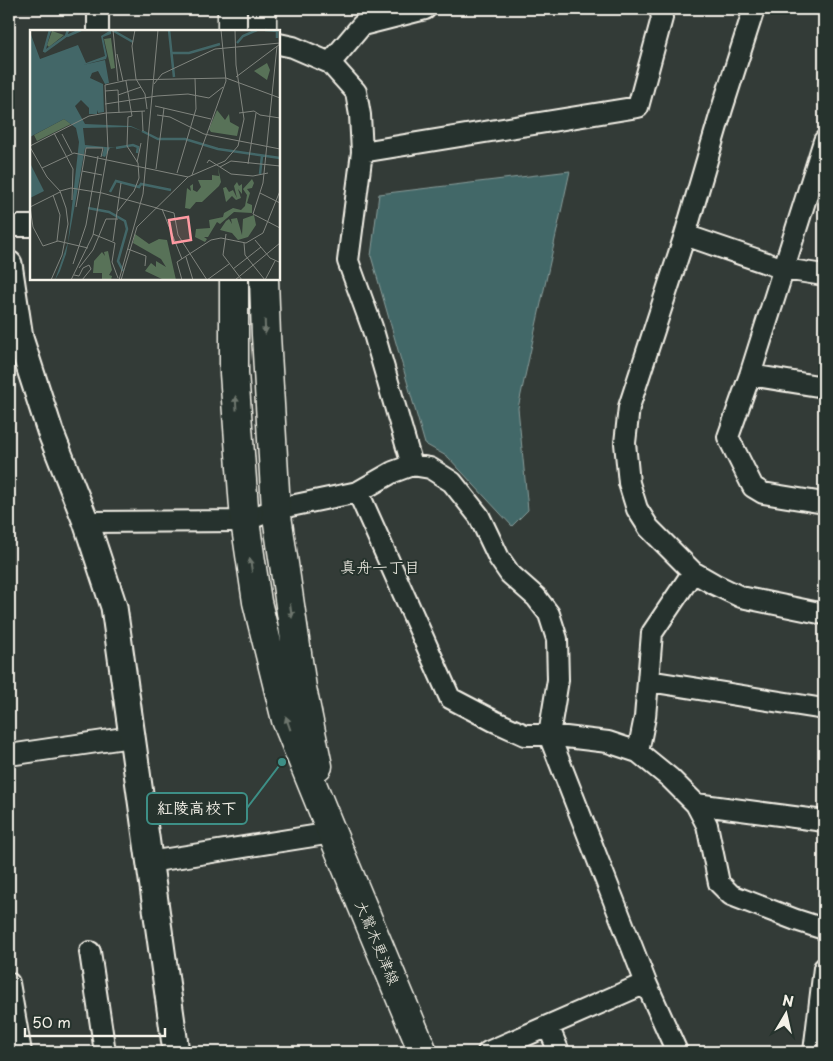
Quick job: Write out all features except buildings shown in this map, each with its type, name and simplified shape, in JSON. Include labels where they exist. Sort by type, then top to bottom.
[{"type":"main road","points":[[232,9],[232,30]]},
{"type":"main road","points":[[262,9],[262,30]]},
{"type":"main road","points":[[234,280],[234,373],[245,521],[257,602],[286,720],[332,833]]},
{"type":"main road","points":[[264,280],[276,510],[302,688],[332,833]]},
{"type":"main road","name":"大鷲木更津線","points":[[332,833],[423,1052]]},
{"type":"street","points":[[98,9],[98,30]]},
{"type":"street","points":[[330,63],[362,25],[425,9]]},
{"type":"street","points":[[362,152],[638,107],[662,18],[660,9]]},
{"type":"street","points":[[754,9],[685,234],[629,407],[625,443],[629,484],[637,508],[649,528],[693,572],[740,597],[824,614]]},
{"type":"street","points":[[280,44],[293,47],[330,63],[356,92],[360,115],[362,152],[348,262],[372,327],[412,465]]},
{"type":"street","points":[[824,141],[821,161],[728,437],[753,487],[763,493],[824,503]]},
{"type":"street","points":[[9,226],[30,226]]},
{"type":"street","points":[[685,234],[784,269],[824,275]]},
{"type":"street","points":[[9,264],[14,339],[86,522],[114,607],[176,1052]]},
{"type":"street","points":[[750,375],[824,387]]},
{"type":"street","points":[[86,522],[245,521],[276,510],[358,492],[393,472],[412,465],[430,468],[452,482],[479,516],[499,558],[510,574],[536,597],[549,614],[558,639],[558,680],[549,735],[646,983],[676,1052]]},
{"type":"street","points":[[358,492],[450,698],[525,735],[549,735],[608,742],[638,752],[670,778],[696,804],[708,825],[719,883],[730,895],[824,929]]},
{"type":"street","points":[[638,752],[645,717],[652,633],[693,572]]},
{"type":"street","points":[[648,681],[824,709]]},
{"type":"street","points":[[9,755],[131,737]]},
{"type":"street","points":[[696,804],[824,821]]},
{"type":"street","points":[[149,862],[332,833]]},
{"type":"street","points":[[90,952],[105,1052]]},
{"type":"street","points":[[814,1052],[824,968]]},
{"type":"street","points":[[9,983],[12,1014],[21,1052]]},
{"type":"street","points":[[488,1052],[646,983]]},
{"type":"street","points":[[548,1026],[559,1052]]},
{"type":"water","points":[[570,171],[518,408],[528,510],[512,526],[448,457],[425,444],[371,256],[379,194]]},
{"type":"place","name":"紅陵高校下","points":[[282,762]]},
{"type":"district","name":"真舟一丁目","points":[[380,567]]}]
